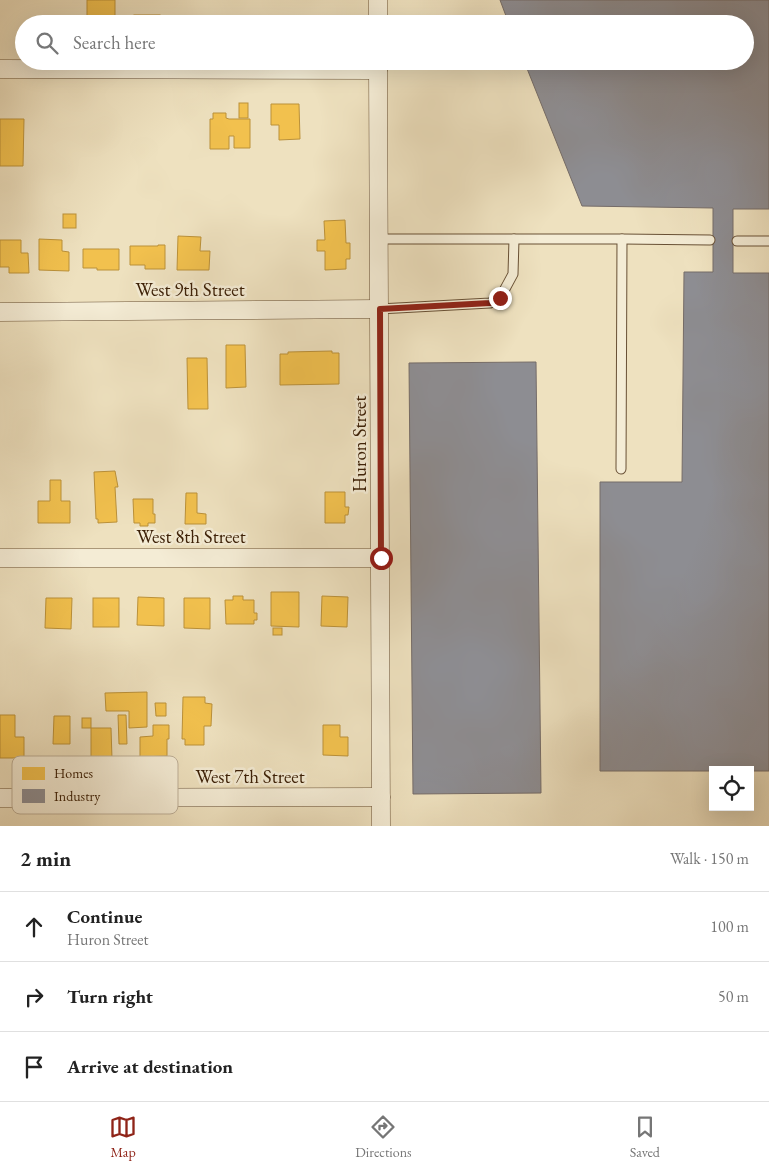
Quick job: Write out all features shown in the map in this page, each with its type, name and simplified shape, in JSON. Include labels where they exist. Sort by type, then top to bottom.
[{"type":"street","points":[[378,0],[378,15]]},
{"type":"street","points":[[0,68],[15,68]]},
{"type":"street","name":"Huron Street","points":[[378,70],[381,826]]},
{"type":"street","name":"West 9th Street","points":[[0,312],[380,309]]},
{"type":"street","name":"West 8th Street","points":[[0,558],[381,558]]},
{"type":"street","name":"West 7th Street","points":[[178,798],[381,797]]},
{"type":"lane","points":[[378,239],[710,240]]},
{"type":"lane","points":[[380,309],[490,303],[500,298],[513,274],[514,239]]},
{"type":"lane","points":[[621,469],[622,239]]},
{"type":"lane","points":[[736,241],[769,241]]},
{"type":"building: Homes","points":[[87,0],[115,0],[115,15],[87,15]]},
{"type":"building: Homes","points":[[239,103],[248,103],[248,118],[239,118]]},
{"type":"building: Homes","points":[[271,104],[299,104],[300,139],[279,140],[279,125],[271,125]]},
{"type":"building: Homes","points":[[213,113],[226,113],[226,118],[229,119],[250,119],[250,148],[234,148],[234,136],[229,136],[229,149],[210,149],[210,119],[213,119]]},
{"type":"building: Homes","points":[[0,119],[24,119],[23,166],[0,166]]},
{"type":"building: Homes","points":[[63,214],[76,214],[76,228],[63,228]]},
{"type":"building: Homes","points":[[345,220],[346,243],[350,243],[350,259],[346,259],[346,269],[325,270],[325,251],[317,251],[317,240],[325,240],[324,221]]},
{"type":"building: Homes","points":[[178,236],[201,237],[200,251],[210,251],[209,270],[177,270]]},
{"type":"building: Homes","points":[[39,239],[62,240],[62,251],[69,252],[69,271],[39,270]]},
{"type":"building: Homes","points":[[0,240],[21,240],[21,253],[28,253],[29,273],[9,273],[9,267],[0,267]]},
{"type":"building: Homes","points":[[165,245],[165,269],[145,269],[145,265],[130,265],[130,246]]},
{"type":"building: Homes","points":[[83,249],[119,249],[119,270],[83,268]]},
{"type":"building: Homes","points":[[226,345],[245,345],[246,387],[226,388]]},
{"type":"building: Homes","points":[[332,351],[332,353],[339,353],[339,384],[280,385],[280,354],[288,354],[288,352]]},
{"type":"building: Homes","points":[[187,358],[207,358],[208,409],[188,409]]},
{"type":"building: Homes","points":[[115,471],[118,487],[115,487],[117,522],[98,523],[98,519],[96,519],[94,472]]},
{"type":"building: Homes","points":[[50,480],[61,480],[61,501],[70,501],[70,523],[38,523],[38,501],[50,501]]},
{"type":"building: Homes","points":[[325,492],[345,492],[345,507],[349,507],[348,515],[345,515],[345,523],[325,523]]},
{"type":"building: Homes","points":[[186,493],[197,493],[197,513],[206,514],[206,524],[185,524]]},
{"type":"building: Homes","points":[[133,499],[153,499],[155,523],[148,523],[148,526],[140,526],[140,523],[134,523]]},
{"type":"building: Homes","points":[[271,592],[299,592],[299,627],[271,626]]},
{"type":"building: Homes","points":[[233,596],[243,596],[243,600],[254,600],[254,613],[257,613],[257,620],[254,620],[254,624],[226,624],[225,600],[233,600]]},
{"type":"building: Homes","points":[[322,596],[348,597],[347,627],[321,626]]},
{"type":"building: Homes","points":[[138,597],[164,598],[164,626],[137,625]]},
{"type":"building: Homes","points":[[46,598],[72,598],[71,629],[45,628]]},
{"type":"building: Homes","points":[[93,598],[119,598],[119,627],[93,627]]},
{"type":"building: Homes","points":[[184,598],[210,598],[210,629],[184,628]]},
{"type":"building: Homes","points":[[273,628],[282,628],[282,635],[273,635]]},
{"type":"building: Homes","points":[[147,692],[147,727],[129,728],[129,711],[106,711],[105,693]]},
{"type":"building: Homes","points":[[183,697],[205,697],[205,703],[212,704],[211,726],[204,726],[204,745],[185,745],[185,739],[182,739]]},
{"type":"building: Homes","points":[[155,703],[166,703],[166,716],[156,716]]},
{"type":"building: Homes","points":[[0,715],[15,715],[15,737],[24,737],[24,756],[0,758]]},
{"type":"building: Homes","points":[[118,715],[126,715],[127,744],[119,744]]},
{"type":"building: Homes","points":[[54,716],[70,716],[70,744],[53,744]]},
{"type":"building: Homes","points":[[82,718],[91,718],[91,728],[82,728]]},
{"type":"building: Homes","points":[[153,725],[169,725],[167,756],[140,756],[140,737],[153,736]]},
{"type":"building: Homes","points":[[323,725],[340,725],[340,737],[348,737],[348,756],[323,755]]},
{"type":"building: Homes","points":[[91,728],[111,728],[112,756],[91,756]]},
{"type":"building: Industry","points":[[500,0],[769,0],[769,209],[733,209],[733,273],[769,273],[769,771],[754,771],[754,766],[709,766],[709,771],[600,771],[600,482],[682,482],[684,272],[713,272],[713,208],[582,206],[528,70],[754,70],[754,15],[506,15]]},
{"type":"building: Industry","points":[[536,362],[541,793],[413,794],[409,363]]},
{"type":"route","points":[[381,558],[380,309],[490,303],[500,298]]}]
